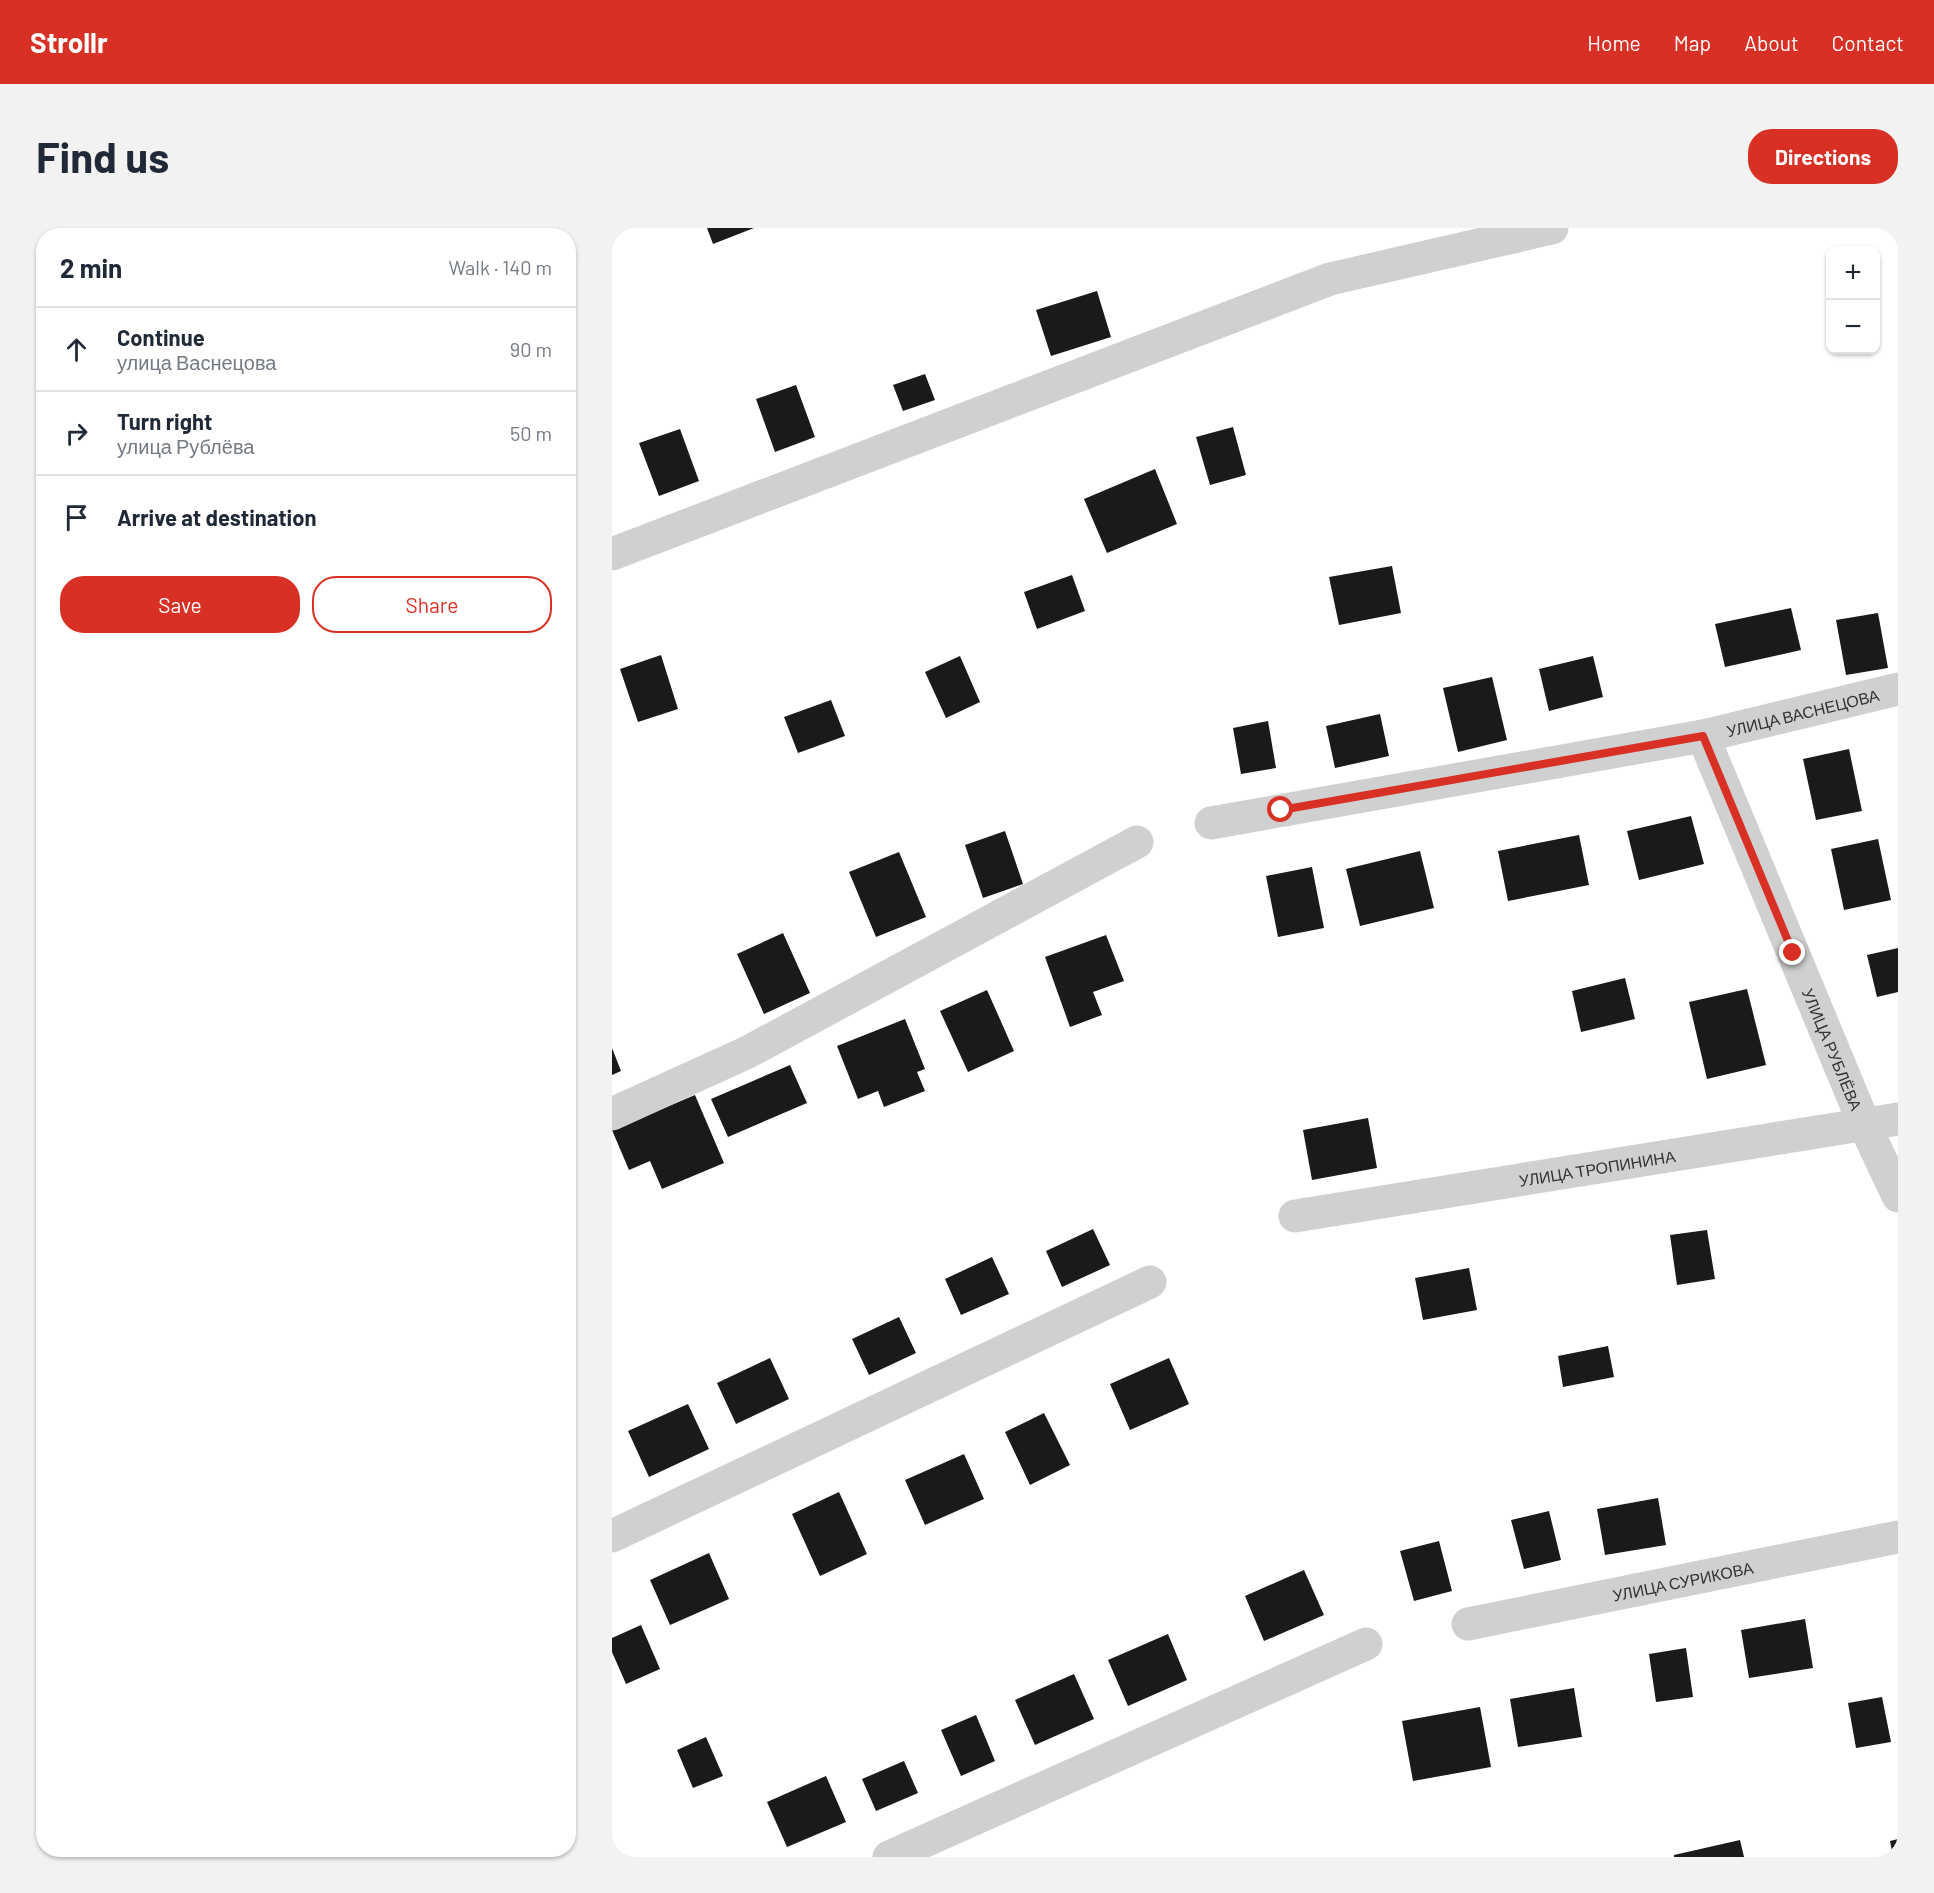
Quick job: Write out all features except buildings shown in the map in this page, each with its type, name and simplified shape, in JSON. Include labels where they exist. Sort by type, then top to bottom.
[{"type":"street","points":[[612,554],[1330,279],[1552,228]]},
{"type":"street","name":"УЛИЦА ВАСНЕЦОВА","points":[[1210,823],[1703,736],[1898,689]]},
{"type":"street","name":"УЛИЦА РУБЛЁВА","points":[[1703,736],[1865,1126],[1898,1196]]},
{"type":"street","points":[[612,1114],[748,1052],[1137,842]]},
{"type":"street","name":"УЛИЦА ТРОПИНИНА","points":[[1295,1216],[1898,1119]]},
{"type":"street","points":[[612,1536],[1150,1282]]},
{"type":"street","name":"УЛИЦА СУРИКОВА","points":[[1468,1624],[1898,1537]]},
{"type":"street","points":[[889,1857],[1366,1644]]},
{"type":"route","points":[[1281,810],[1703,736],[1793,953]]}]
